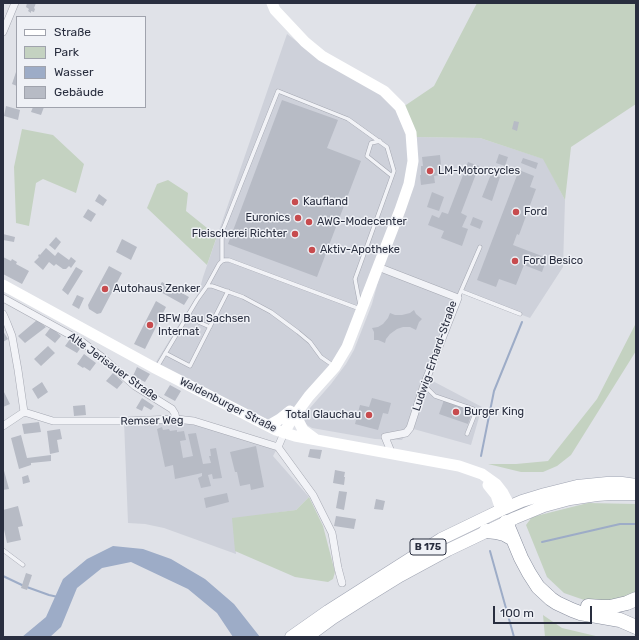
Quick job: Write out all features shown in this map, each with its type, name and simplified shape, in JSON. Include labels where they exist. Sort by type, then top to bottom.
[{"type":"highway","points":[[508,514],[513,539],[521,558],[533,580],[544,593],[561,605],[580,613],[620,620],[636,627]]},
{"type":"highway","points":[[508,514],[540,576],[549,586],[560,594],[575,602],[588,606],[601,607],[618,605],[636,599]]},
{"type":"highway","points":[[486,531],[504,534],[513,539]]},
{"type":"main road","name":"B 175","points":[[291,637],[328,611],[400,576],[486,531],[508,514],[545,494],[576,486],[607,483],[636,485]]},
{"type":"main road","name":"B 175","points":[[307,637],[362,594],[440,539],[508,514],[570,499],[597,495],[636,494]]},
{"type":"street","points":[[3,32],[16,3]]},
{"type":"street","points":[[272,3],[275,10],[305,42],[322,56],[384,91],[400,107],[411,133],[413,161],[409,184],[350,340],[335,367],[294,412],[282,432],[278,448],[313,495],[332,533],[342,583]]},
{"type":"street","name":"Ludwig-Erhard-Straße","points":[[378,267],[460,295],[424,385],[410,428],[406,433],[385,437],[392,454]]},
{"type":"street","name":"Waldenburger Straße","points":[[3,285],[156,368],[282,432],[295,436],[451,464],[472,471],[486,482],[508,514]]},
{"type":"street","name":"Alte Jerisauer Straße","points":[[3,298],[82,341],[135,386],[172,409],[176,419]]},
{"type":"street","points":[[3,314],[12,336],[24,412],[3,426]]},
{"type":"street","name":"Remser Weg","points":[[24,412],[53,421],[176,419],[194,421],[278,448]]},
{"type":"street","points":[[268,426],[294,412]]},
{"type":"street","points":[[294,412],[303,430],[317,440]]},
{"type":"lane","points":[[222,261],[222,232],[278,91],[348,119],[387,147],[394,172],[355,279],[361,310]]},
{"type":"lane","points":[[380,142],[371,143],[367,156],[392,176]]},
{"type":"lane","points":[[480,247],[460,295],[520,314]]},
{"type":"lane","points":[[156,368],[219,264],[225,260],[229,260],[361,310]]},
{"type":"lane","points":[[207,286],[215,287],[243,297],[271,312],[310,342],[321,356],[335,367]]},
{"type":"lane","points":[[165,353],[190,366],[228,291]]},
{"type":"lane","points":[[187,317],[210,327]]},
{"type":"lane","points":[[424,385],[435,396],[473,409],[475,414],[467,434]]},
{"type":"lane","points":[[3,550],[23,565]]},
{"type":"shaded area","points":[[287,34],[321,60],[384,95],[398,111],[408,134],[410,161],[406,184],[347,347],[282,426],[153,367],[199,292]]},
{"type":"shaded area","points":[[415,137],[480,138],[544,159],[565,200],[563,267],[530,318],[461,291],[427,378],[482,407],[471,445],[410,428],[402,440],[375,439],[312,428],[304,421],[310,408],[346,364],[354,350],[372,304],[379,278],[402,211]]},
{"type":"shaded area","points":[[176,419],[278,447],[273,456],[309,497],[296,510],[233,519],[236,554],[164,528],[145,524],[128,523],[124,421]]},
{"type":"green space","points":[[477,3],[636,3],[636,104],[571,147],[565,200],[543,159],[480,138],[415,137],[403,107],[434,86]]},
{"type":"green space","points":[[22,129],[53,135],[84,164],[76,193],[43,179],[36,183],[29,226],[16,223],[14,167]]},
{"type":"green space","points":[[168,180],[188,193],[186,211],[217,236],[207,265],[147,208],[157,184]]},
{"type":"green space","points":[[636,323],[636,351],[571,455],[557,466],[543,472],[521,472],[488,464],[516,464],[548,461],[597,399]]},
{"type":"green space","points":[[309,497],[323,526],[335,572],[333,579],[328,582],[295,577],[235,551],[232,518],[296,510]]},
{"type":"green space","points":[[588,503],[636,504],[636,592],[616,601],[587,601],[564,593],[547,577],[526,525],[532,517]]},
{"type":"green space","points":[[543,615],[562,628],[600,637],[545,637]]},
{"type":"water","points":[[113,546],[143,549],[171,559],[205,579],[234,604],[260,637],[233,637],[217,613],[188,589],[131,562],[102,568],[77,588],[61,627],[50,637],[22,637],[46,617],[63,579],[87,559]]},
{"type":"building","points":[[27,3],[36,3],[34,12],[31,11],[31,13],[28,11],[29,9],[26,7]]},
{"type":"building","points":[[16,72],[16,86],[12,84]]},
{"type":"building","name":"Kaufland","points":[[282,100],[338,120],[327,148],[361,161],[317,277],[228,244]]},
{"type":"building","points":[[6,106],[20,110],[18,120],[4,116]]},
{"type":"building","points":[[33,108],[44,108],[41,115],[31,112]]},
{"type":"building","points":[[514,121],[519,122],[517,131],[512,129]]},
{"type":"building","points":[[499,154],[508,157],[505,166],[496,163]]},
{"type":"building","name":"LM-Motorcycles","points":[[440,155],[441,165],[438,165],[439,175],[434,176],[435,183],[421,185],[420,175],[421,166],[423,166],[422,157]]},
{"type":"building","points":[[523,158],[538,163],[536,169],[521,163]]},
{"type":"building","points":[[468,162],[479,166],[461,213],[467,216],[462,227],[468,229],[462,246],[441,238],[444,231],[428,225],[432,215],[439,218],[442,212],[448,214]]},
{"type":"building","points":[[519,170],[534,176],[530,187],[536,189],[519,235],[517,234],[513,245],[547,258],[542,272],[524,265],[516,285],[499,279],[496,287],[477,280]]},
{"type":"building","points":[[491,174],[500,177],[492,201],[482,197]]},
{"type":"building","points":[[432,192],[444,197],[439,211],[427,207]]},
{"type":"building","points":[[99,194],[107,200],[103,206],[95,201]]},
{"type":"building","points":[[88,209],[96,214],[91,222],[83,217]]},
{"type":"building","points":[[473,217],[483,221],[480,229],[470,225]]},
{"type":"building","points":[[3,234],[15,237],[14,242],[3,240]]},
{"type":"building","points":[[56,237],[61,242],[55,250],[49,245]]},
{"type":"building","points":[[122,239],[137,247],[131,260],[116,252]]},
{"type":"building","points":[[46,248],[55,256],[58,252],[69,260],[71,257],[76,261],[71,268],[69,266],[66,269],[63,269],[56,264],[54,266],[49,262],[43,270],[34,262],[39,257],[39,254],[40,255]]},
{"type":"building","points":[[3,257],[11,261],[12,259],[17,262],[16,264],[29,271],[22,284],[3,274]]},
{"type":"building","name":"Autohaus Zenker","points":[[109,266],[122,273],[101,313],[97,314],[89,309],[88,305]]},
{"type":"building","points":[[76,267],[83,271],[68,295],[62,290]]},
{"type":"building","name":"BFW Bau Sachsen Internat","points":[[162,282],[189,297],[184,305],[157,290]]},
{"type":"building","points":[[77,295],[84,298],[79,309],[72,305]]},
{"type":"building","name":"BFW Bau Sachsen Internat","points":[[156,301],[166,307],[145,349],[134,344]]},
{"type":"building","points":[[414,310],[422,319],[416,330],[410,327],[403,327],[390,334],[385,343],[374,340],[374,332],[372,328],[383,324],[390,313],[402,315],[410,313]]},
{"type":"building","points":[[37,320],[46,327],[25,343],[18,336]]},
{"type":"building","points":[[51,327],[61,336],[55,343],[45,335]]},
{"type":"building","points":[[3,331],[8,339],[3,342]]},
{"type":"building","points":[[70,339],[82,346],[77,353],[65,346]]},
{"type":"building","points":[[48,346],[55,353],[41,366],[34,359]]},
{"type":"building","points":[[84,354],[96,363],[90,371],[77,364]]},
{"type":"building","points":[[137,367],[150,374],[145,382],[133,376]]},
{"type":"building","points":[[113,373],[123,382],[117,389],[106,381]]},
{"type":"building","points":[[42,382],[48,392],[38,399],[32,389]]},
{"type":"building","points":[[170,385],[181,391],[175,401],[164,395]]},
{"type":"building","points":[[3,390],[10,404],[3,407]]},
{"type":"building","points":[[142,398],[154,406],[151,410],[144,406],[142,411],[136,408]]},
{"type":"building","points":[[372,398],[391,403],[388,414],[383,413],[378,430],[355,424],[360,405],[369,407]]},
{"type":"building","name":"Burger King","points":[[444,400],[473,410],[468,424],[439,414]]},
{"type":"building","points":[[85,405],[86,415],[74,416],[73,406]]},
{"type":"building","points":[[39,422],[41,432],[24,434],[22,424]]},
{"type":"building","points":[[162,427],[163,430],[177,430],[177,432],[184,431],[186,440],[180,441],[183,458],[193,456],[188,434],[196,433],[203,464],[211,463],[209,456],[211,456],[210,449],[216,448],[222,478],[213,479],[212,474],[208,475],[211,486],[201,488],[198,478],[202,476],[202,473],[175,479],[173,465],[165,467],[157,429]]},
{"type":"building","points":[[60,429],[62,439],[57,440],[59,452],[50,454],[47,431]]},
{"type":"building","points":[[21,435],[27,458],[51,455],[51,461],[31,463],[31,465],[19,469],[11,438]]},
{"type":"building","points":[[256,446],[264,487],[251,490],[250,484],[240,486],[230,452]]},
{"type":"building","points":[[310,449],[322,450],[320,459],[308,457]]},
{"type":"building","points":[[3,467],[9,489],[3,490]]},
{"type":"building","points":[[335,470],[345,472],[344,485],[333,483]]},
{"type":"building","points":[[28,475],[30,482],[23,484],[22,477]]},
{"type":"building","points":[[339,491],[347,492],[344,510],[336,508]]},
{"type":"building","points":[[227,493],[229,502],[206,508],[204,498]]},
{"type":"building","points":[[376,499],[385,501],[383,510],[374,509]]},
{"type":"building","points":[[18,506],[23,526],[18,527],[21,540],[7,543],[3,525],[3,510]]},
{"type":"building","points":[[336,516],[356,519],[354,529],[334,526]]},
{"type":"building","points":[[26,573],[32,575],[27,590],[21,588]]},
{"type":"waterway","points":[[481,456],[494,391],[522,322]]},
{"type":"waterway","points":[[542,542],[620,524],[636,524]]},
{"type":"waterway","points":[[490,551],[514,637]]},
{"type":"waterway","points":[[3,576],[24,586],[58,597]]},
{"type":"place","name":"LM-Motorcycles","points":[[430,171]]},
{"type":"place","name":"Kaufland","points":[[295,202]]},
{"type":"place","name":"Ford","points":[[516,212]]},
{"type":"place","name":"Euronics","points":[[298,218]]},
{"type":"place","name":"AWG-Modecenter","points":[[309,222]]},
{"type":"place","name":"Fleischerei Richter","points":[[295,234]]},
{"type":"place","name":"Aktiv-Apotheke","points":[[312,250]]},
{"type":"place","name":"Ford Besico","points":[[515,261]]},
{"type":"place","name":"Autohaus Zenker","points":[[105,289]]},
{"type":"place","name":"BFW Bau Sachsen Internat","points":[[150,325]]},
{"type":"place","name":"Burger King","points":[[456,412]]},
{"type":"place","name":"Total Glauchau","points":[[369,415]]}]
